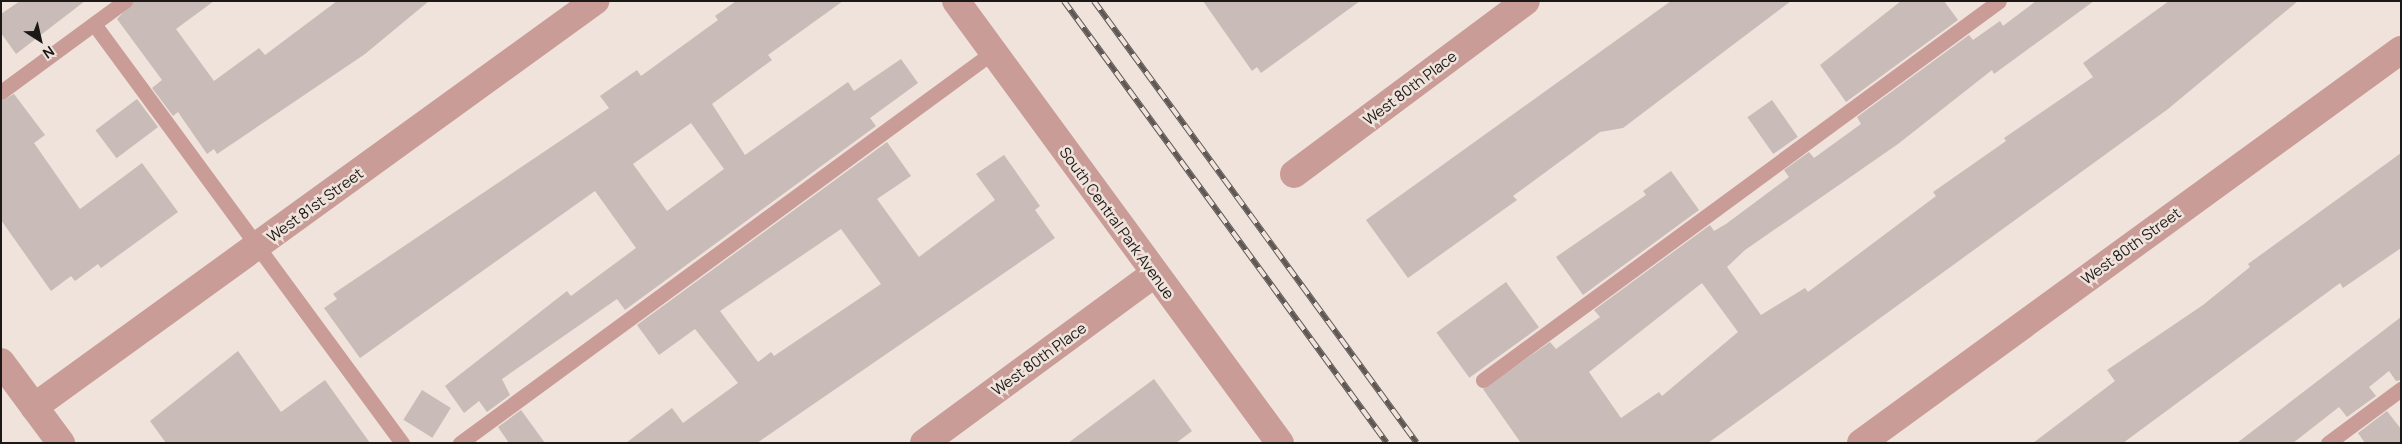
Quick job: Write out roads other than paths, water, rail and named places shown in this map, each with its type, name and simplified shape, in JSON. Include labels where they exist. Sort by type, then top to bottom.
[{"type":"street","name":"West 81st Street","points":[[34,407],[595,1]]},
{"type":"street","name":"South Central Park Avenue","points":[[956,1],[1154,274],[1280,443]]},
{"type":"street","name":"West 80th Place","points":[[1294,174],[1526,1]]},
{"type":"street","name":"West 80th Street","points":[[1861,443],[2401,50]]},
{"type":"street","name":"West 80th Place","points":[[924,443],[1154,274]]},
{"type":"street","points":[[1,362],[61,443]]},
{"type":"lane","points":[[1,92],[125,1]]},
{"type":"lane","points":[[1483,380],[1999,1]]},
{"type":"lane","points":[[94,24],[402,443]]},
{"type":"lane","points":[[460,443],[993,52]]},
{"type":"lane","points":[[2328,443],[2401,389]]},
{"type":"railway","points":[[1064,1],[1387,443]]},
{"type":"railway","points":[[1094,1],[1417,443]]}]
